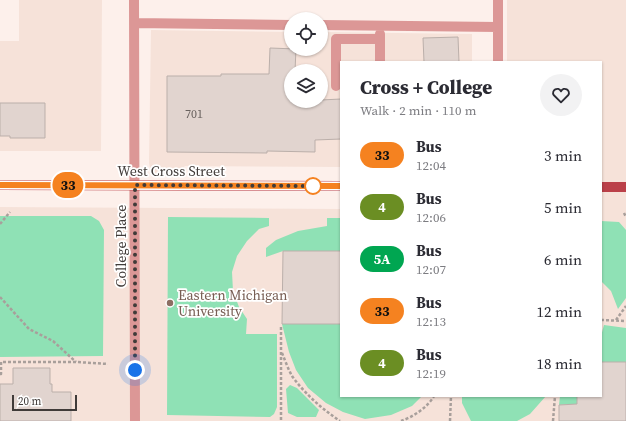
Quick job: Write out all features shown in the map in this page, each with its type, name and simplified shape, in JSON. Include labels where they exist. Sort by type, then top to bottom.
[{"type":"main road","name":"West Cross Street","points":[[0,185],[340,186]]},
{"type":"main road","points":[[602,187],[626,187]]},
{"type":"street","name":"College Place","points":[[134,0],[135,421]]},
{"type":"street","points":[[498,0],[498,61]]},
{"type":"street","points":[[134,23],[284,25]]},
{"type":"street","points":[[328,25],[498,27]]},
{"type":"street","points":[[380,61],[381,26]]},
{"type":"street","points":[[336,86],[336,39],[380,39]]},
{"type":"path","points":[[0,224],[10,212]]},
{"type":"path","points":[[624,213],[626,217]]},
{"type":"path","points":[[0,297],[29,329],[53,341],[77,362]]},
{"type":"path","points":[[615,320],[626,306]]},
{"type":"path","points":[[602,320],[626,321]]},
{"type":"path","points":[[281,327],[281,421]]},
{"type":"path","points":[[281,351],[291,375],[326,412],[340,421]]},
{"type":"path","points":[[0,374],[1,362],[77,362],[108,364]]},
{"type":"path","points":[[401,421],[410,418],[431,402],[434,397]]},
{"type":"path","points":[[450,421],[451,397]]},
{"type":"path","points":[[553,421],[555,397]]},
{"type":"shaded area","points":[[19,0],[102,0],[101,151],[0,151],[0,41],[19,41]]},
{"type":"shaded area","name":"Eastern Michigan University","points":[[507,0],[626,0],[626,421],[0,421],[0,207],[340,209],[340,397],[602,397],[602,61],[507,61]]},
{"type":"shaded area","points":[[151,30],[284,32],[284,56],[328,56],[328,32],[472,34],[472,61],[340,61],[340,167],[185,166],[176,173],[156,174],[152,172],[149,163]]},
{"type":"green space","points":[[0,216],[91,216],[99,221],[104,230],[103,356],[0,357]]},
{"type":"green space","points":[[168,217],[269,218],[269,226],[259,229],[247,241],[237,256],[232,272],[233,291],[239,307],[247,319],[246,334],[277,334],[277,407],[274,414],[270,417],[167,415]]},
{"type":"green space","points":[[327,218],[340,218],[340,251],[283,251],[266,257],[266,248],[276,240],[298,231],[327,226]]},
{"type":"green space","points":[[602,221],[619,222],[626,230],[626,298],[618,309],[611,291],[602,282]]},
{"type":"green space","points":[[282,324],[340,324],[340,397],[421,397],[412,406],[391,415],[365,419],[343,412],[326,403],[308,388],[296,370],[289,352]]},
{"type":"green space","points":[[604,325],[626,328],[626,362],[602,362],[602,332]]},
{"type":"green space","points":[[290,385],[297,388],[319,410],[316,417],[297,417],[288,413],[286,389]]},
{"type":"green space","points":[[462,397],[545,397],[530,414],[517,421],[471,421],[462,403]]},
{"type":"green space","points":[[560,397],[577,397],[577,404],[559,405]]},
{"type":"building","points":[[458,37],[459,61],[424,61],[423,38]]},
{"type":"building","points":[[270,48],[284,49],[284,56],[296,56],[295,64],[284,64],[284,108],[328,108],[328,100],[340,99],[340,139],[315,140],[315,152],[167,152],[167,76],[221,76],[221,74],[269,74]]},
{"type":"building","points":[[0,103],[45,103],[45,138],[10,138],[10,136],[0,136]]},
{"type":"building","points":[[283,251],[340,251],[340,324],[282,324]]},
{"type":"building","points":[[602,362],[626,362],[626,421],[559,421],[559,405],[577,404],[577,397],[602,397]]},
{"type":"building","points":[[13,368],[50,368],[50,384],[52,384],[52,392],[71,392],[71,421],[0,421],[0,384],[13,384]]},
{"type":"bus line","name":"33","points":[[0,185],[340,186]]},
{"type":"place","name":"Eastern Michigan University","points":[[170,303]]},
{"type":"route","points":[[135,370],[135,185],[313,186]]}]
